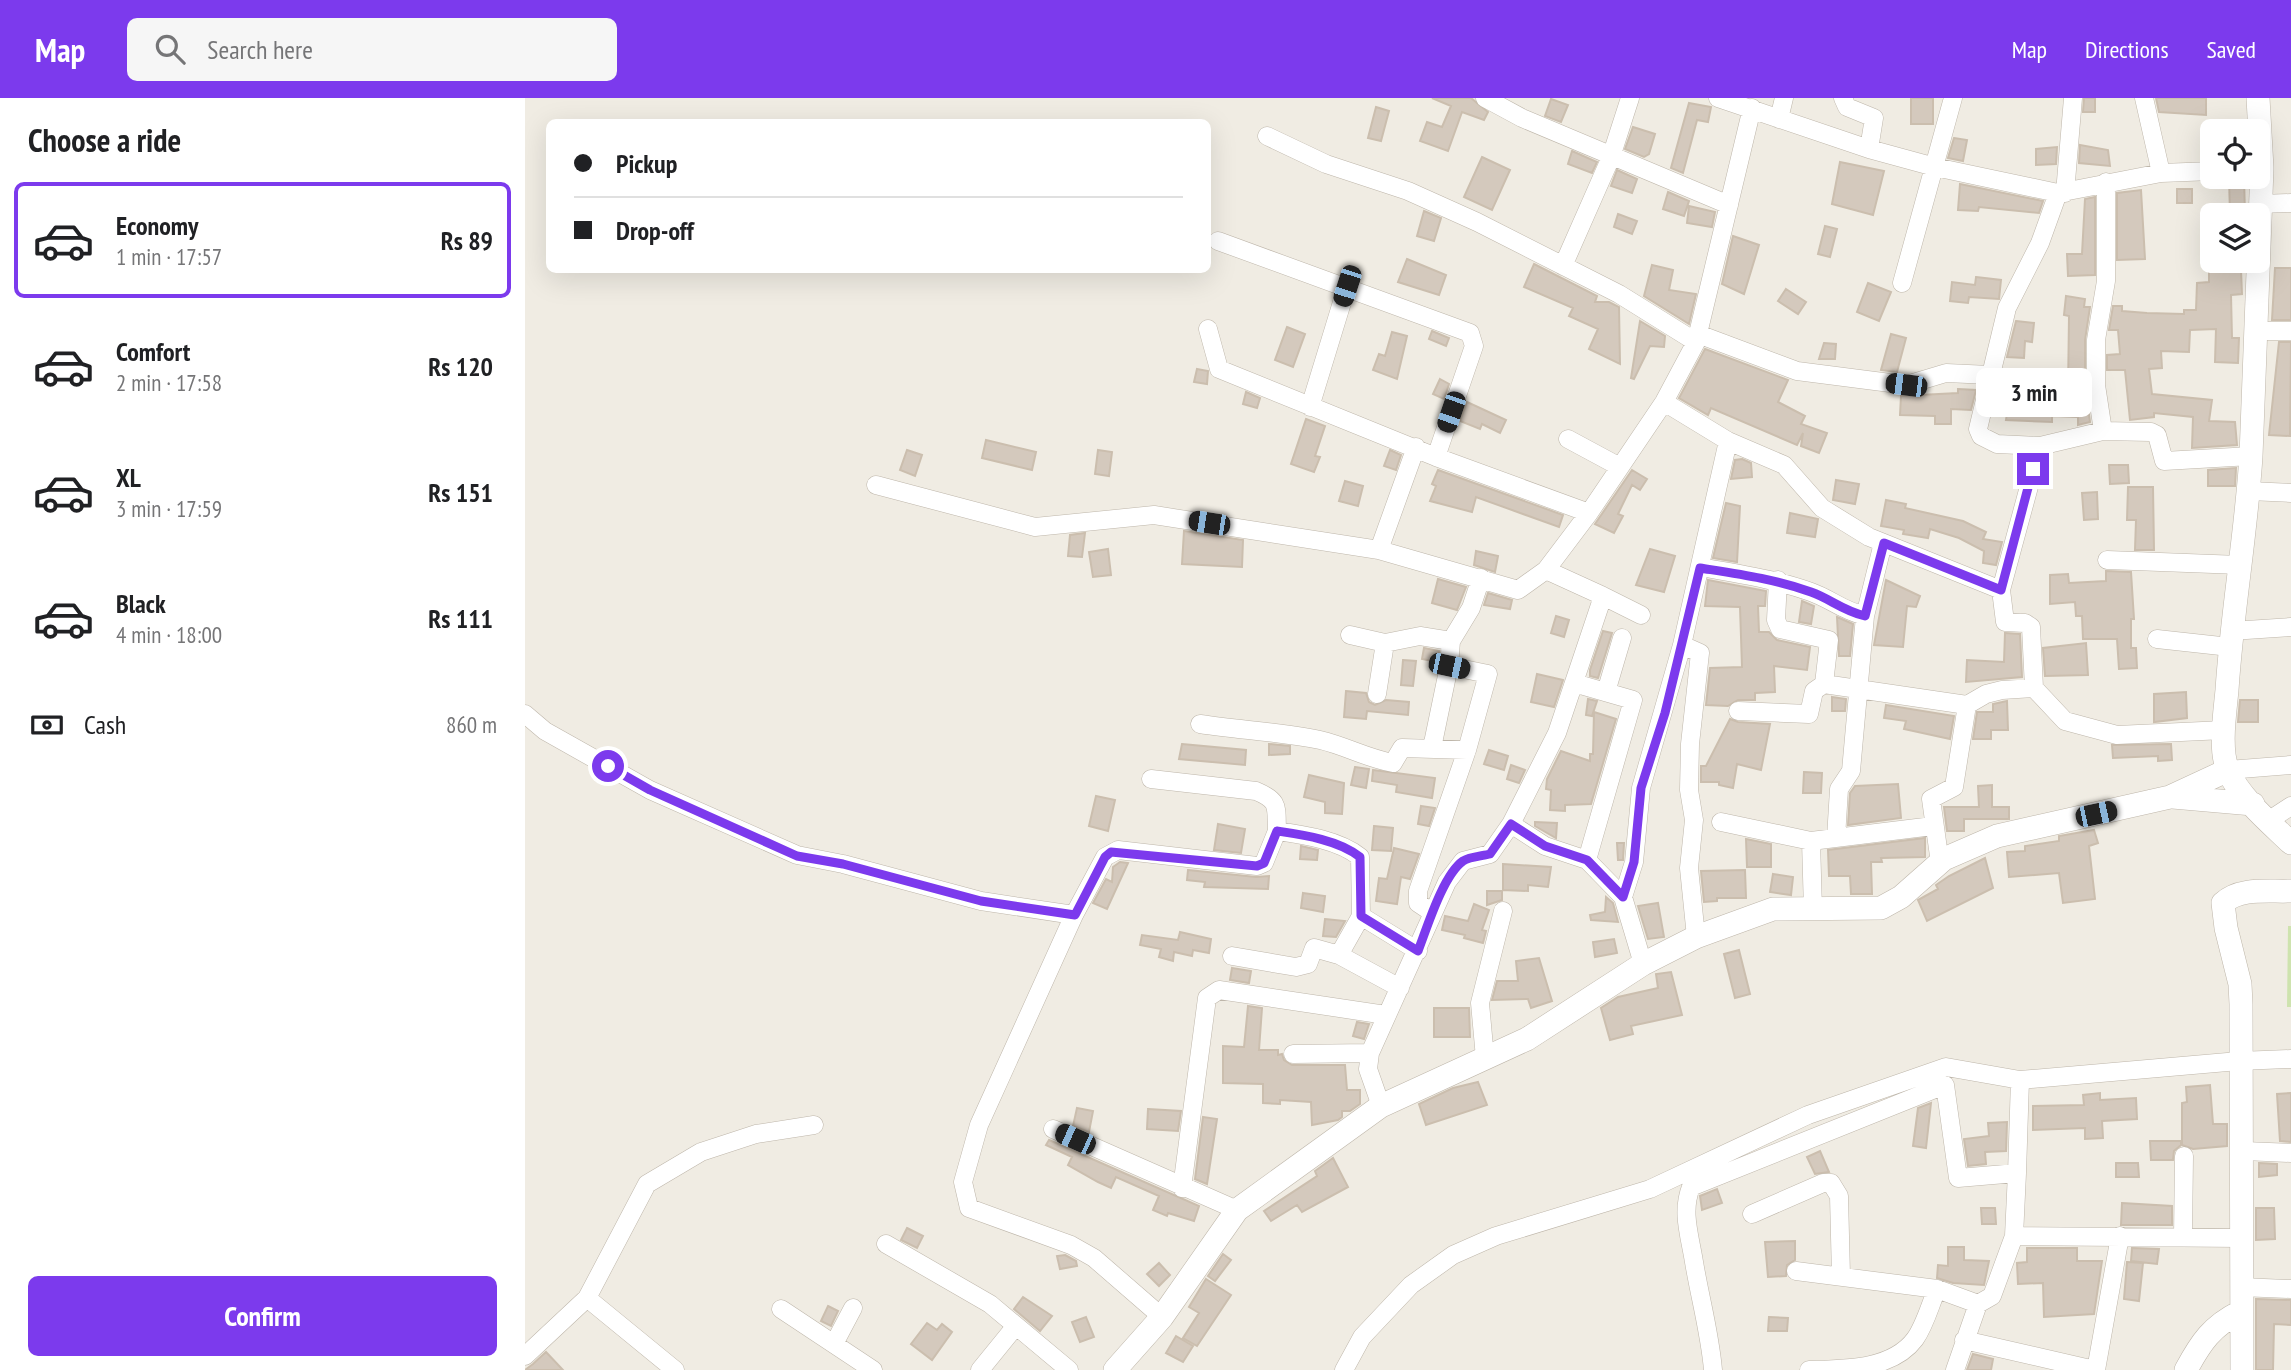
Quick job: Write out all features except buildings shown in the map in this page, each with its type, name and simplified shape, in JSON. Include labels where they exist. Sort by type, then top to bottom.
[{"type":"street","points":[[1485,98],[1522,118],[1729,205]]},
{"type":"street","points":[[1563,267],[1611,156],[1630,98]]},
{"type":"street","points":[[1718,98],[1868,149],[1935,167],[2062,193],[2161,173],[2200,171]]},
{"type":"street","points":[[1779,119],[1784,98]]},
{"type":"street","points":[[1843,98],[1847,107],[1874,118],[1868,149]]},
{"type":"street","points":[[1902,283],[1953,98]]},
{"type":"street","points":[[2073,98],[2062,193],[2007,309],[1999,351],[1990,375],[1977,429],[1981,436],[1997,444],[2040,446],[2103,431],[2153,432],[2164,461],[2251,456]]},
{"type":"street","points":[[2144,98],[2161,173]]},
{"type":"street","points":[[2258,98],[2259,119]]},
{"type":"street","points":[[876,485],[1035,527],[1154,515],[1379,550],[1518,590],[1546,570],[1589,513],[1664,402],[1697,338],[1752,108]]},
{"type":"street","points":[[1267,136],[1326,164],[1408,191],[1454,212],[1619,294],[1697,338],[1797,371],[1906,385],[1946,373],[1990,375]]},
{"type":"street","points":[[2103,431],[2096,385],[2096,340],[2106,281],[2106,182]]},
{"type":"street","points":[[2270,204],[2291,203]]},
{"type":"street","points":[[1218,241],[1461,327],[1473,338],[1474,346],[1436,457]]},
{"type":"street","points":[[2259,273],[2249,491],[2230,639],[2224,730],[2228,770],[2253,804],[2291,843]]},
{"type":"street","points":[[1310,407],[1347,286]]},
{"type":"street","points":[[1207,329],[1219,369],[1436,457],[1589,513]]},
{"type":"street","points":[[2258,331],[2291,331]]},
{"type":"street","points":[[1664,402],[1728,441],[1784,465],[1822,508],[1884,543],[2001,590]]},
{"type":"street","points":[[1568,439],[1620,467]]},
{"type":"street","points":[[1623,897],[1634,862],[1641,788],[1682,645],[1728,441]]},
{"type":"street","points":[[2040,446],[2001,590],[2005,622],[2025,623],[2031,627],[2034,688],[2065,720],[2117,735],[2224,730]]},
{"type":"street","points":[[1379,550],[1416,447]]},
{"type":"street","points":[[2249,491],[2291,494]]},
{"type":"street","points":[[1836,838],[1839,789],[1851,771],[1865,616],[1884,543]]},
{"type":"street","points":[[2107,560],[2240,565]]},
{"type":"street","points":[[1700,568],[1778,580],[1815,593],[1842,611],[1865,616]]},
{"type":"street","points":[[1546,570],[1641,615]]},
{"type":"street","points":[[1432,748],[1449,666],[1451,641],[1471,608],[1481,578]]},
{"type":"street","points":[[1778,580],[1776,620],[1780,629],[1829,640],[1824,684]]},
{"type":"street","points":[[1381,1107],[1368,1069],[1370,1053],[1386,1015],[1418,951],[1447,882],[1463,861],[1490,854],[1511,824],[1557,733],[1603,596]]},
{"type":"street","points":[[2157,639],[2230,639],[2291,626]]},
{"type":"street","points":[[1350,635],[1385,643],[1420,636],[1451,641]]},
{"type":"street","points":[[1606,692],[1622,638]]},
{"type":"street","points":[[1377,694],[1385,643]]},
{"type":"street","points":[[1682,645],[1700,653],[1689,790],[1694,820],[1689,868],[1696,937]]},
{"type":"street","points":[[1433,913],[1418,903],[1417,891],[1467,750],[1488,674],[1449,666]]},
{"type":"street","points":[[1574,683],[1633,699],[1587,860]]},
{"type":"street","points":[[1738,711],[1809,714],[1814,691],[1824,684],[1859,687],[1967,705],[1986,694],[2034,688]]},
{"type":"street","points":[[1940,863],[1931,799],[1954,787],[1967,705]]},
{"type":"street","points":[[525,714],[545,731],[650,790],[797,856],[843,864],[981,901],[1075,915]]},
{"type":"street","points":[[1200,724],[1318,740],[1341,746],[1366,758],[1393,763],[1402,748],[1467,750]]},
{"type":"street","points":[[1115,1370],[1162,1317],[1237,1210],[1381,1107],[1527,1039],[1643,964],[1696,937],[1773,909],[1813,911],[1881,908],[1901,897],[1940,863],[1997,836],[2170,797],[2228,770],[2291,765]]},
{"type":"street","points":[[1151,779],[1256,792],[1271,797],[1276,805],[1277,831],[1264,863],[1257,866],[1111,852],[1105,857],[1075,915],[979,1125],[963,1182],[969,1208],[1071,1245],[1094,1258],[1162,1317]]},
{"type":"street","points":[[2170,797],[2253,804]]},
{"type":"street","points":[[2268,821],[2291,806]]},
{"type":"street","points":[[1720,822],[1811,841],[1933,826]]},
{"type":"street","points":[[1511,824],[1545,846],[1587,860],[1623,897],[1643,964]]},
{"type":"street","points":[[1277,831],[1308,836],[1360,857],[1361,916],[1339,955]]},
{"type":"street","points":[[1811,841],[1813,911]]},
{"type":"street","points":[[2242,1370],[2240,1287],[2244,1151],[2239,1060],[2240,984],[2225,928],[2223,902],[2242,893],[2291,891]]},
{"type":"street","points":[[1485,1058],[1480,1003],[1503,911]]},
{"type":"street","points":[[1361,916],[1418,951]]},
{"type":"street","points":[[1232,956],[1296,967],[1308,964],[1314,948],[1339,955],[1400,988]]},
{"type":"street","points":[[1182,1188],[1206,998],[1211,993],[1219,990],[1386,1015]]},
{"type":"street","points":[[1293,1054],[1370,1053]]},
{"type":"street","points":[[1344,1370],[1362,1337],[1411,1285],[1453,1255],[1496,1236],[1650,1189],[1808,1115],[1946,1067],[2020,1080],[2239,1060],[2291,1059]]},
{"type":"street","points":[[1955,1370],[1978,1304],[1992,1296],[2014,1236],[2020,1080]]},
{"type":"street","points":[[1713,1370],[1710,1337],[1702,1316],[1687,1236],[1686,1199],[1691,1187],[1945,1085],[1958,1178],[2017,1173]]},
{"type":"street","points":[[525,1356],[587,1298],[647,1184],[701,1152],[756,1134],[814,1125]]},
{"type":"street","points":[[1053,1129],[1237,1210]]},
{"type":"street","points":[[2244,1151],[2291,1153]]},
{"type":"street","points":[[2183,1237],[2184,1156]]},
{"type":"street","points":[[1752,1214],[1823,1182],[1831,1183],[1839,1196],[1841,1276]]},
{"type":"street","points":[[2014,1236],[2242,1238]]},
{"type":"street","points":[[1964,1340],[2096,1370],[2120,1236]]},
{"type":"street","points":[[886,1244],[990,1304],[1069,1370]]},
{"type":"street","points":[[1796,1271],[1937,1289],[1978,1304]]},
{"type":"street","points":[[2240,1287],[2291,1289]]},
{"type":"street","points":[[1809,1370],[1857,1369],[1902,1354],[1916,1338],[1937,1289]]},
{"type":"street","points":[[587,1298],[675,1370]]},
{"type":"street","points":[[835,1342],[853,1308]]},
{"type":"street","points":[[781,1309],[835,1342],[873,1370]]},
{"type":"street","points":[[2186,1370],[2199,1347],[2218,1323],[2240,1312]]},
{"type":"street","points":[[980,1370],[1015,1327]]},
{"type":"green space","points":[[2288,926],[2291,926],[2291,1007],[2287,1007]]},
{"type":"route","points":[[608,766],[650,790],[797,856],[843,864],[867,873],[981,901],[1075,915],[1105,857],[1111,852],[1118,850],[1257,866],[1264,863],[1277,831],[1308,836],[1360,857],[1361,916],[1418,951],[1447,882],[1463,861],[1490,854],[1496,849],[1511,824],[1545,846],[1584,858],[1623,897],[1634,862],[1641,788],[1665,713],[1700,568],[1778,580],[1815,593],[1842,611],[1865,616],[1884,543],[2001,590],[2033,469]]}]
